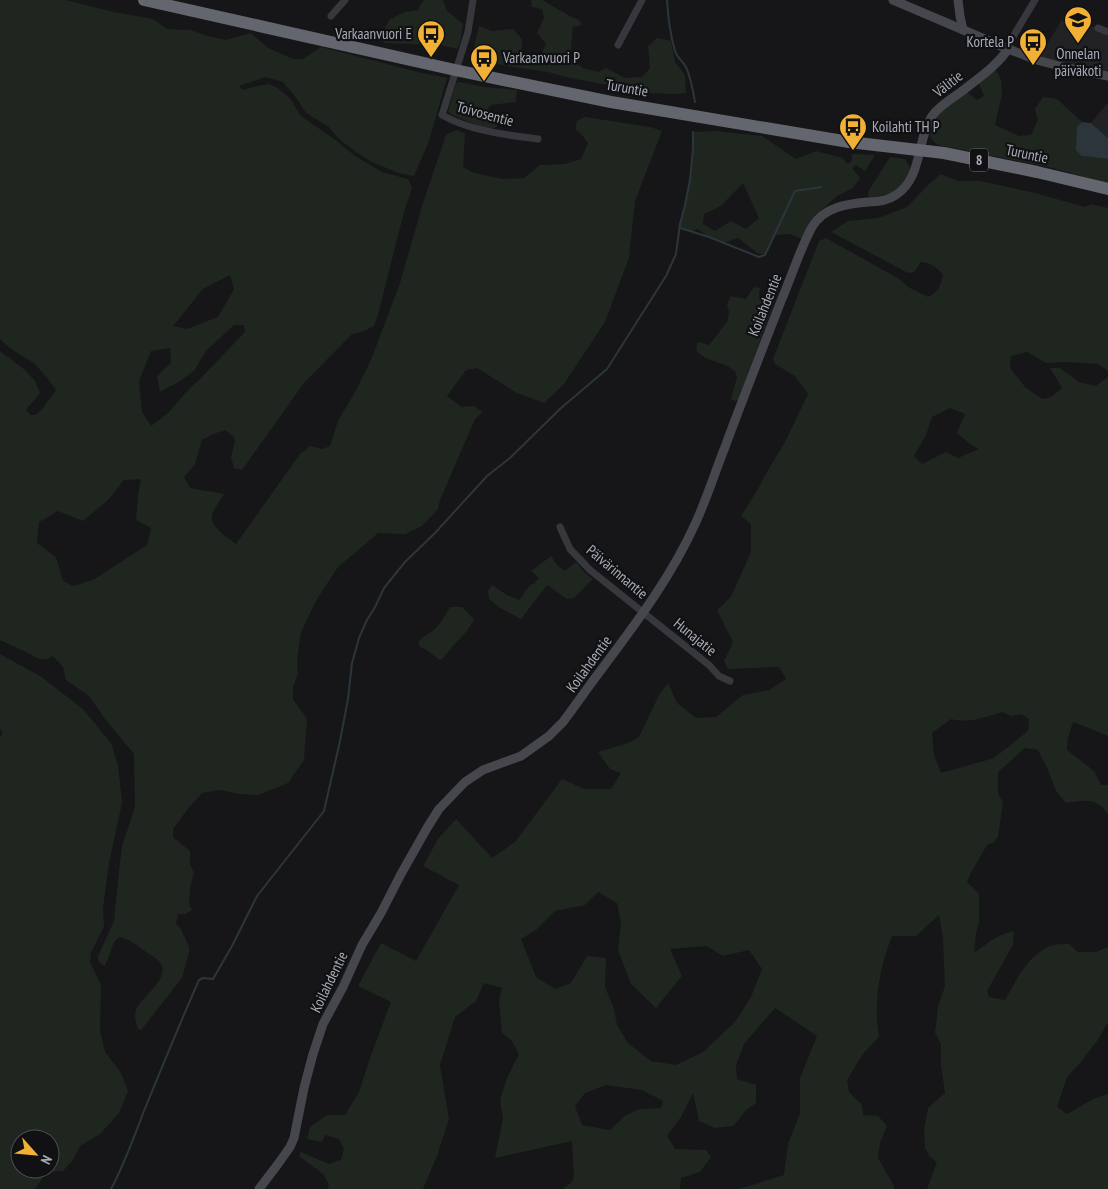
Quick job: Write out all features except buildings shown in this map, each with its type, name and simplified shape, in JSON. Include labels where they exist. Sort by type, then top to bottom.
[{"type":"highway","name":"Turuntie","points":[[144,0],[455,70],[611,102],[849,142],[944,154],[1037,172],[1108,189]]},
{"type":"street","points":[[331,16],[345,0]]},
{"type":"street","points":[[455,70],[468,32],[473,0]]},
{"type":"street","points":[[618,45],[642,0]]},
{"type":"street","points":[[893,0],[1037,60],[1108,76]]},
{"type":"street","points":[[958,0],[963,30]]},
{"type":"street","points":[[1008,49],[1035,0]]},
{"type":"street","points":[[1098,28],[1108,32]]},
{"type":"street","name":"Välitie","points":[[921,151],[922,139],[926,128],[941,106],[989,69],[1004,56],[1008,49]]},
{"type":"street","name":"Toivosentie","points":[[455,70],[442,115],[453,121],[494,133],[538,139]]},
{"type":"street","name":"Koilahdentie","points":[[259,1189],[290,1147],[294,1138],[304,1088],[323,1024],[343,987],[362,945],[435,815],[465,782],[483,770],[521,756],[549,736],[563,722],[643,612],[681,554],[697,520],[765,342],[813,226],[831,209],[850,204],[882,202],[896,195],[911,178],[921,151]]},
{"type":"street","name":"Päivärinnantie","points":[[560,527],[570,550],[590,570],[643,612]]},
{"type":"street","name":"Hunajatie","points":[[643,612],[719,676],[730,681]]},
{"type":"shaded area","points":[[0,0],[66,0],[153,19],[167,29],[190,30],[226,40],[251,33],[268,48],[293,59],[303,59],[321,47],[447,78],[429,141],[414,176],[398,173],[370,161],[356,152],[340,140],[329,127],[306,113],[283,82],[266,77],[239,86],[243,90],[268,84],[276,87],[290,98],[301,116],[355,156],[382,172],[408,179],[412,188],[374,326],[362,332],[352,334],[304,383],[242,470],[234,468],[231,457],[235,440],[225,430],[202,440],[195,464],[184,477],[190,488],[224,494],[213,512],[213,522],[219,530],[236,544],[300,454],[310,446],[322,449],[330,446],[338,421],[371,360],[400,283],[423,203],[446,135],[456,130],[465,133],[463,167],[474,173],[503,179],[524,178],[540,165],[565,164],[581,159],[588,143],[575,129],[577,121],[585,117],[650,127],[662,131],[635,201],[629,258],[605,322],[564,384],[544,403],[517,393],[477,368],[466,370],[447,396],[462,407],[474,406],[483,412],[475,419],[440,500],[438,509],[422,526],[405,534],[378,533],[338,567],[317,599],[301,632],[297,661],[298,674],[293,687],[293,699],[307,719],[304,760],[288,783],[258,795],[239,794],[221,790],[202,793],[173,829],[173,837],[190,851],[190,864],[194,873],[190,887],[189,904],[192,910],[185,914],[178,914],[176,924],[181,929],[189,947],[189,952],[182,978],[141,1030],[138,1029],[135,1017],[136,1010],[158,982],[163,970],[161,964],[133,943],[119,937],[114,942],[105,966],[98,960],[98,956],[114,921],[122,846],[135,807],[134,754],[89,696],[66,680],[63,667],[53,656],[48,659],[39,659],[0,640],[0,351],[25,370],[35,381],[40,393],[26,410],[31,415],[36,415],[43,408],[56,390],[34,363],[11,349],[0,339]],"holes":[[[230,275],[234,289],[218,317],[187,329],[173,326],[203,289]],[[234,325],[244,325],[245,332],[167,414],[151,426],[142,412],[139,381],[151,351],[170,348],[171,363],[157,376],[160,392],[194,371],[206,351]],[[141,479],[136,520],[151,528],[147,545],[93,580],[73,586],[63,581],[56,557],[37,543],[39,522],[58,511],[83,521],[108,500],[124,480]]]},
{"type":"shaded area","points":[[425,0],[443,0],[447,11],[463,24],[460,43],[457,49],[441,45],[384,43],[381,36],[389,20],[404,12],[418,10]]},
{"type":"shaded area","points":[[532,0],[542,0],[579,20],[582,25],[573,27],[570,58],[583,68],[598,72],[606,68],[625,78],[642,77],[650,68],[648,46],[657,38],[671,41],[675,62],[685,75],[686,93],[651,93],[548,72],[471,59],[479,26],[492,31],[513,29],[522,39],[521,55],[523,60],[534,62],[541,55],[546,44],[537,33],[544,18],[542,9],[532,7]]},
{"type":"shaded area","name":"Onnelan päiväkoti","points":[[1062,20],[1074,20],[1108,32],[1108,71],[1039,57]]},
{"type":"shaded area","points":[[995,68],[1001,80],[1002,94],[995,125],[1019,136],[1031,135],[1038,120],[1035,109],[1043,97],[1057,99],[1082,122],[1077,127],[1082,156],[1108,159],[1108,184],[1049,167],[938,145],[934,142],[931,138],[930,130],[940,111],[967,92],[977,100],[984,96],[978,82]]},
{"type":"shaded area","points":[[456,83],[517,90],[516,102],[491,105],[488,109],[497,118],[497,127],[489,130],[452,115],[448,111]]},
{"type":"shaded area","points":[[1108,102],[1108,138],[1091,123]]},
{"type":"shaded area","points":[[1082,122],[1091,123],[1108,138],[1108,159],[1082,156],[1076,150],[1077,127]]},
{"type":"shaded area","points":[[715,131],[762,136],[796,159],[816,151],[843,158],[847,164],[852,161],[852,154],[875,155],[865,171],[856,165],[852,168],[860,178],[853,188],[837,196],[815,216],[802,239],[789,234],[775,235],[765,255],[757,253],[738,238],[724,243],[709,237],[697,229],[692,232],[679,228],[689,184],[693,132]],"holes":[[[743,183],[759,218],[746,229],[731,221],[715,231],[703,224],[704,214],[721,206]]]},
{"type":"shaded area","points":[[890,157],[905,159],[910,168],[907,180],[894,193],[869,198],[868,192]]},
{"type":"shaded area","points":[[941,174],[958,181],[980,181],[1035,193],[1085,207],[1091,204],[1108,208],[1108,371],[1098,364],[1046,363],[1027,352],[1011,356],[1010,368],[1025,387],[1042,399],[1051,397],[1062,388],[1050,368],[1060,368],[1079,382],[1096,386],[1108,377],[1108,736],[1073,722],[1068,738],[1067,750],[1094,771],[1101,785],[1108,785],[1108,814],[1095,802],[1066,803],[1056,791],[1038,750],[1025,748],[998,772],[998,793],[1003,802],[998,837],[994,842],[987,845],[967,882],[979,894],[979,922],[974,953],[997,937],[1014,931],[1013,945],[987,991],[989,997],[1005,1000],[1018,976],[1029,962],[1035,955],[1050,946],[1069,944],[1078,952],[1096,952],[1108,947],[1108,1022],[1097,1041],[1067,1077],[1057,1107],[1067,1114],[1093,1099],[1108,1094],[1108,1189],[927,1189],[937,1162],[930,1157],[925,1148],[924,1129],[928,1108],[945,1093],[941,1065],[941,1044],[935,1033],[938,1007],[945,986],[943,938],[939,915],[916,936],[892,936],[879,981],[877,1016],[879,1037],[863,1054],[847,1080],[849,1092],[862,1105],[863,1115],[878,1116],[887,1126],[880,1143],[878,1158],[894,1189],[739,1189],[784,1175],[788,1144],[800,1113],[800,1078],[817,1036],[775,1008],[744,1044],[736,1065],[737,1079],[756,1085],[756,1103],[745,1111],[734,1126],[715,1128],[699,1121],[693,1093],[681,1117],[667,1136],[675,1149],[706,1150],[711,1157],[700,1172],[681,1178],[680,1189],[563,1189],[572,1182],[574,1176],[572,1141],[495,1158],[503,1118],[500,1100],[507,1078],[519,1054],[512,1041],[502,1033],[499,1000],[502,988],[484,983],[476,1001],[455,1017],[440,1065],[449,1119],[437,1156],[423,1189],[327,1189],[329,1184],[323,1174],[299,1156],[301,1152],[329,1164],[341,1160],[344,1149],[339,1139],[325,1135],[322,1142],[307,1139],[310,1127],[327,1115],[345,1115],[359,1092],[391,1002],[358,986],[381,943],[416,961],[459,885],[423,866],[438,839],[456,819],[492,858],[515,842],[562,779],[584,789],[611,789],[621,773],[610,769],[598,752],[628,743],[639,737],[659,695],[668,683],[677,703],[696,718],[716,717],[743,695],[769,690],[786,679],[779,667],[728,669],[724,661],[733,642],[717,610],[731,597],[751,552],[751,524],[741,516],[785,442],[808,394],[795,376],[775,364],[773,359],[819,241],[826,238],[928,297],[937,291],[943,275],[934,266],[921,262],[914,272],[908,273],[831,232],[848,221],[878,218],[907,207]],"holes":[[[950,408],[965,414],[957,433],[979,449],[958,458],[946,452],[922,464],[914,456],[926,435],[932,417]],[[1002,712],[1012,716],[1022,714],[1029,719],[1028,731],[994,758],[941,773],[934,755],[932,733],[951,719],[964,721]],[[598,892],[617,903],[621,923],[618,950],[631,984],[656,1008],[682,976],[670,949],[706,946],[723,956],[749,950],[762,969],[751,997],[735,1022],[703,1052],[676,1065],[651,1061],[628,1043],[617,1025],[614,1009],[605,987],[606,958],[587,956],[571,983],[555,989],[536,977],[521,939],[536,930],[555,911],[585,905]],[[606,1085],[642,1090],[663,1101],[661,1108],[640,1109],[626,1115],[610,1130],[582,1125],[575,1106],[585,1093]]]},
{"type":"shaded area","points":[[778,283],[781,284],[738,400],[735,401],[731,399],[737,377],[735,371],[726,365],[702,356],[696,350],[697,343],[709,345],[727,322],[729,312],[727,304],[731,296],[746,299],[754,287],[760,288],[759,296],[764,300],[768,300]]},
{"type":"shaded area","points":[[551,556],[557,565],[565,571],[576,562],[593,579],[574,598],[567,599],[547,585],[521,619],[500,608],[489,599],[488,591],[492,585],[519,600],[531,584],[534,584],[539,578],[531,571]]},
{"type":"shaded area","points":[[450,607],[462,607],[474,619],[467,631],[440,660],[420,647],[418,642],[437,627]]},
{"type":"shaded area","points":[[0,654],[40,676],[83,709],[111,743],[118,765],[122,803],[109,863],[103,908],[104,927],[91,952],[90,962],[101,985],[100,1030],[105,1052],[121,1073],[128,1091],[119,1113],[100,1134],[80,1146],[73,1160],[63,1171],[60,1171],[60,1129],[10,1129],[10,1179],[42,1179],[35,1189],[0,1189],[0,737],[3,733],[0,729]]},
{"type":"waterway","points":[[667,0],[669,26],[675,51],[688,71],[695,102]]},
{"type":"waterway","points":[[111,1189],[125,1161],[199,980],[203,978],[213,979],[257,896],[324,811],[348,699],[352,663],[359,638],[384,588],[405,562],[435,533],[487,476],[510,458],[561,408],[607,369],[666,276],[676,254],[680,224],[690,180],[693,132]]},
{"type":"waterway","points":[[680,228],[709,237],[759,257],[765,255],[795,191],[821,187]]},
{"type":"place","name":"Onnelan päiväkoti","points":[[1078,44]]},
{"type":"place","name":"Varkaanvuori E","points":[[431,58]]},
{"type":"place","name":"Kortela P","points":[[1033,66]]},
{"type":"place","name":"Varkaanvuori P","points":[[484,82]]},
{"type":"place","name":"Koilahti TH P","points":[[853,151]]}]
